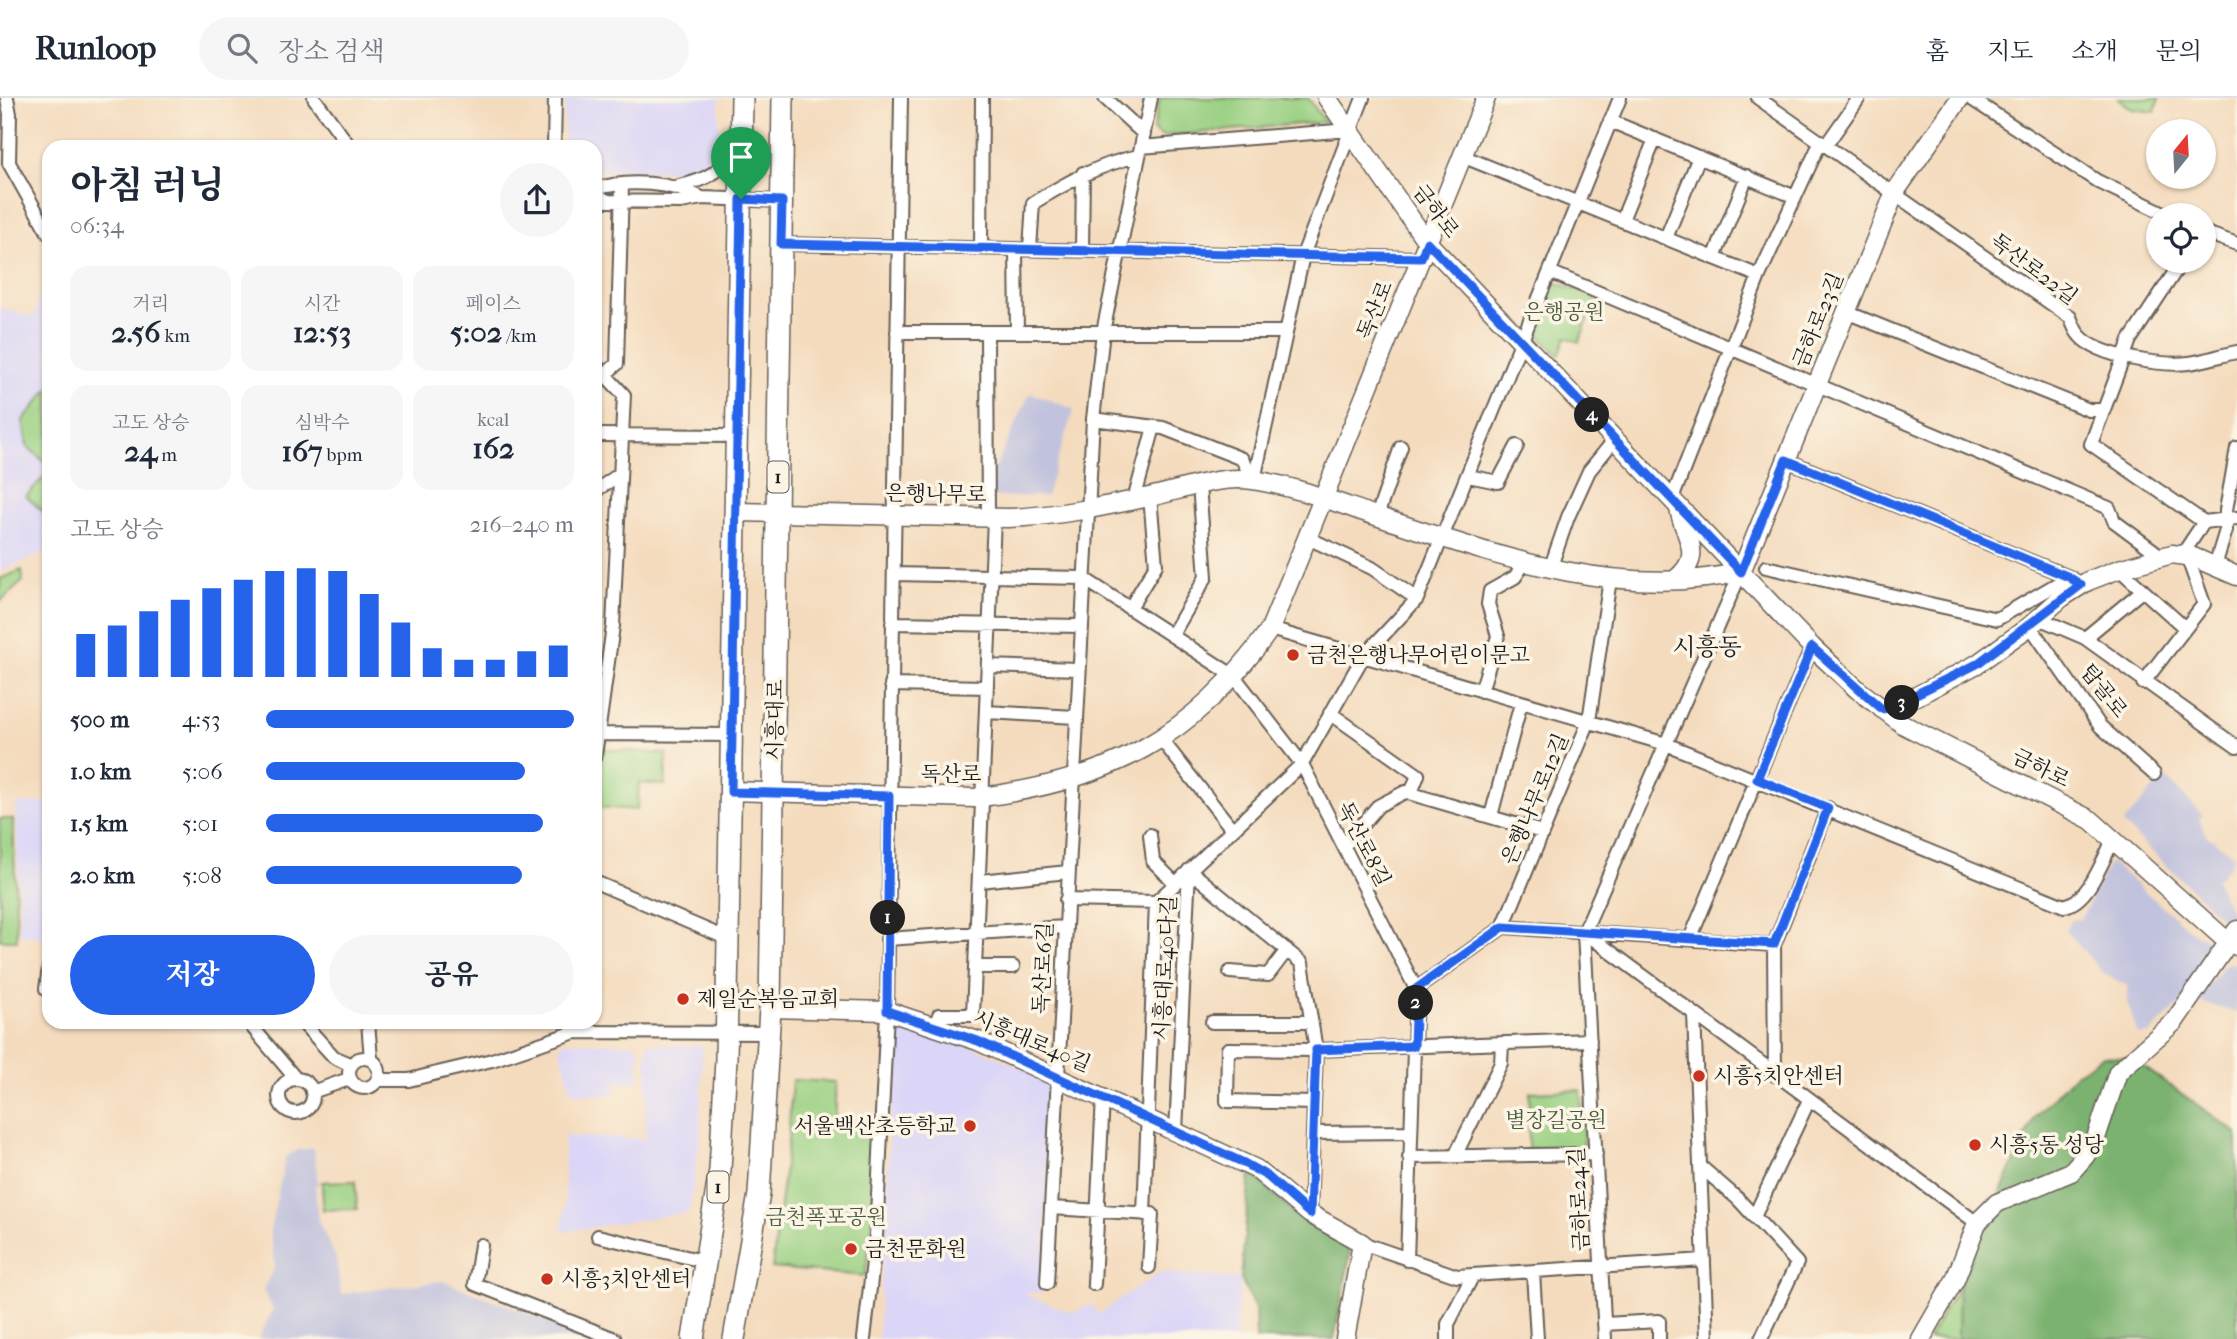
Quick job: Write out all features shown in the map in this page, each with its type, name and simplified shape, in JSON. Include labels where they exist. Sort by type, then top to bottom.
[{"type":"main road","name":"시흥대로","points":[[693,1339],[720,1170],[727,1032],[742,98]]},
{"type":"main road","name":"시흥대로","points":[[734,1339],[759,1194],[770,1008],[783,98]]},
{"type":"street","points":[[7,98],[10,114],[9,163],[42,222]]},
{"type":"street","points":[[314,98],[345,140]]},
{"type":"street","points":[[554,140],[555,98]]},
{"type":"street","points":[[864,1339],[876,1236],[887,1011],[901,98]]},
{"type":"street","points":[[981,248],[982,98]]},
{"type":"street","points":[[1105,98],[1142,145]]},
{"type":"street","name":"독산로6길","points":[[1047,1283],[1093,419],[1103,332],[1151,98]]},
{"type":"street","name":"금하로","points":[[1327,98],[1424,250],[1522,341],[1812,647],[1904,725],[2078,812],[2114,838],[2234,940]]},
{"type":"street","points":[[1254,480],[1303,255],[1363,98]]},
{"type":"street","name":"독산로","points":[[731,792],[984,797],[1072,781],[1125,760],[1161,739],[1205,706],[1234,676],[1270,629],[1486,98]]},
{"type":"street","points":[[1144,1214],[1156,902],[1302,764],[1363,657],[1417,599],[1620,98]]},
{"type":"street","name":"독산로22길","points":[[1758,98],[2070,317],[2079,335],[2087,342],[2123,355],[2189,363],[2237,352]]},
{"type":"street","points":[[1719,577],[1690,541],[1675,502],[1730,349],[1793,196],[1823,143],[1859,98]]},
{"type":"street","name":"금하로23길","points":[[1741,572],[1895,192],[1960,98]]},
{"type":"street","points":[[1970,98],[2098,181],[2146,204]]},
{"type":"street","points":[[1610,121],[1793,196]]},
{"type":"street","points":[[602,188],[622,185],[679,186],[699,182],[726,166],[742,129]]},
{"type":"street","points":[[1030,249],[1031,206],[1083,173],[1142,145],[1349,130]]},
{"type":"street","points":[[1622,220],[1655,139]]},
{"type":"street","points":[[1462,156],[1759,276]]},
{"type":"street","points":[[1666,238],[1699,157]]},
{"type":"street","points":[[1082,250],[1083,173]]},
{"type":"street","points":[[1714,258],[1747,176]]},
{"type":"street","points":[[602,377],[617,364],[622,185]]},
{"type":"street","points":[[679,186],[702,198]]},
{"type":"street","points":[[602,198],[608,201],[681,202],[702,198],[782,201]]},
{"type":"street","points":[[2216,237],[2237,244]]},
{"type":"street","points":[[781,244],[1303,255],[1424,250]]},
{"type":"street","points":[[1016,249],[1017,332]]},
{"type":"street","points":[[1550,272],[2109,508],[2114,521],[2161,556]]},
{"type":"street","points":[[2174,273],[2123,355],[2091,444],[2204,522],[2231,519]]},
{"type":"street","points":[[1846,312],[2089,410],[2101,410]]},
{"type":"street","points":[[897,331],[1286,332]]},
{"type":"street","points":[[935,1027],[939,1015],[973,1014],[992,577],[987,332]]},
{"type":"street","points":[[602,380],[624,396],[613,626],[602,700]]},
{"type":"street","points":[[1093,419],[1154,427],[1242,459],[1254,480]]},
{"type":"street","points":[[1130,608],[1156,565],[1142,498],[1154,427]]},
{"type":"street","points":[[602,435],[736,436]]},
{"type":"street","points":[[1550,569],[1568,517],[1589,471],[1615,439]]},
{"type":"street","points":[[1468,476],[1498,482],[1517,446]]},
{"type":"street","points":[[1377,516],[1401,447]]},
{"type":"street","points":[[2215,566],[2231,519],[2237,448]]},
{"type":"street","points":[[1786,460],[2075,581]]},
{"type":"street","points":[[602,486],[620,474]]},
{"type":"street","name":"은행나무로","points":[[735,512],[991,518],[1049,516],[1199,485],[1229,480],[1254,480],[1324,498],[1443,538],[1550,569],[1610,579],[1719,577],[1741,572]]},
{"type":"street","points":[[1172,635],[1206,577],[1199,485]]},
{"type":"street","points":[[2185,555],[2204,522]]},
{"type":"street","points":[[1308,538],[1372,568],[1417,599]]},
{"type":"street","points":[[1676,579],[1691,564],[1690,541]]},
{"type":"street","points":[[2143,682],[2204,604],[2185,555]]},
{"type":"street","points":[[1766,567],[1997,618],[2075,581],[2161,556],[2185,555],[2237,576]]},
{"type":"street","points":[[1481,691],[1498,636],[1488,604],[1490,591],[1515,577],[1525,562]]},
{"type":"street","points":[[2119,569],[2185,628]]},
{"type":"street","name":"금하로24길","points":[[1605,1339],[1584,932],[1741,572]]},
{"type":"street","points":[[894,575],[1083,578]]},
{"type":"street","name":"독산로8길","points":[[1083,578],[1234,676],[1302,764],[1416,989],[1407,1260]]},
{"type":"street","name":"은행나무로12길","points":[[1503,927],[1589,721],[1610,579]]},
{"type":"street","points":[[1882,709],[1917,696],[1977,664],[2034,622],[2075,581]]},
{"type":"street","points":[[2085,638],[2143,590]]},
{"type":"street","points":[[2034,622],[2085,638],[2237,747]]},
{"type":"street","name":"탑골로","points":[[2034,622],[2100,726],[2154,774]]},
{"type":"street","points":[[892,623],[1081,626]]},
{"type":"street","points":[[1270,629],[1666,744],[2064,906],[2074,904],[2083,894],[2114,838]]},
{"type":"street","points":[[1690,939],[1812,647]]},
{"type":"street","points":[[988,666],[1078,669]]},
{"type":"street","points":[[891,685],[987,687]]},
{"type":"street","points":[[1491,816],[1521,703]]},
{"type":"street","points":[[986,712],[1076,717]]},
{"type":"street","points":[[1330,713],[1418,775],[1411,793]]},
{"type":"street","name":"시흥대로","points":[[602,733],[732,735]]},
{"type":"street","points":[[1161,739],[1232,830]]},
{"type":"street","points":[[1344,846],[1378,806],[1405,792],[1542,832]]},
{"type":"street","points":[[1775,1075],[1774,944],[1828,808]]},
{"type":"street","points":[[1150,835],[1153,861],[1175,883]]},
{"type":"street","name":"시흥대로40다길","points":[[1189,870],[1303,963],[1316,1050],[1310,1214]]},
{"type":"street","name":"시흥대로40다길","points":[[1176,1131],[1189,870]]},
{"type":"street","points":[[979,881],[1068,872]]},
{"type":"street","points":[[602,885],[729,939]]},
{"type":"street","points":[[1066,900],[1156,902]]},
{"type":"street","points":[[1416,989],[1503,927],[1774,944]]},
{"type":"street","points":[[887,939],[1065,928]]},
{"type":"street","points":[[1584,932],[1977,1223]]},
{"type":"street","points":[[1922,1339],[1955,1280],[1977,1223],[1997,1203],[2071,1172],[2095,1138],[2118,1072],[2174,1022],[2234,940]]},
{"type":"street","points":[[1230,972],[1268,975],[1287,950]]},
{"type":"street","points":[[975,967],[1013,967]]},
{"type":"street","name":"시흥대로40길","points":[[770,1008],[887,1011],[978,1041],[1256,1168],[1310,1214],[1362,1243]]},
{"type":"street","points":[[1694,1014],[1707,1339]]},
{"type":"street","points":[[1212,1022],[1311,1023]]},
{"type":"street","points":[[254,1029],[296,1079],[305,1082],[312,1092],[310,1106],[298,1113],[282,1107],[279,1093],[281,1074],[273,1052]]},
{"type":"street","points":[[308,1029],[334,1058],[351,1065]]},
{"type":"street","points":[[314,1035],[316,1029]]},
{"type":"street","points":[[369,1029],[371,1059],[379,1069],[378,1080],[363,1089],[355,1086],[349,1079],[351,1065],[357,1059],[371,1059]]},
{"type":"street","points":[[378,1080],[409,1080],[492,1060],[575,1032],[769,1033]]},
{"type":"street","points":[[1314,1103],[1227,1101],[1228,1049],[1316,1050],[1590,1040]]},
{"type":"street","points":[[1455,1156],[1501,1063],[1502,1043]]},
{"type":"street","points":[[279,1093],[285,1083],[296,1079]]},
{"type":"street","points":[[312,1092],[349,1079]]},
{"type":"street","points":[[1094,1283],[1103,1096]]},
{"type":"street","points":[[1754,1217],[1809,1100]]},
{"type":"street","points":[[1313,1133],[1410,1132]]},
{"type":"street","points":[[1409,1157],[1596,1154]]},
{"type":"street","points":[[1700,1166],[1754,1217],[1797,1263],[1761,1339]]},
{"type":"street","points":[[1051,1208],[1152,1214],[1149,1267]]},
{"type":"street","points":[[598,1236],[707,1262]]},
{"type":"street","points":[[1345,1339],[1362,1243],[1457,1276],[1704,1260]]},
{"type":"street","points":[[481,1245],[475,1284],[615,1339]]},
{"type":"street","points":[[1533,1272],[1536,1333]]},
{"type":"street","points":[[1448,1339],[1448,1324],[1473,1275]]},
{"type":"street","points":[[1604,1324],[1658,1321],[1659,1339]]},
{"type":"shaded area","points":[[565,98],[719,98],[719,162],[710,170],[602,171],[602,140],[564,140]]},
{"type":"shaded area","points":[[42,291],[42,554],[0,571],[0,308],[34,317]]},
{"type":"shaded area","points":[[1030,393],[1074,409],[1046,496],[998,497],[993,495],[993,473]]},
{"type":"shaded area","points":[[2164,776],[2202,815],[2199,819],[2207,836],[2234,855],[2230,866],[2215,880],[2235,919],[2224,920],[2123,824]]},
{"type":"shaded area","points":[[42,802],[42,937],[20,935],[16,804]]},
{"type":"shaded area","points":[[2110,862],[2190,930],[2220,947],[2190,994],[2149,1034],[2138,1035],[2128,1004],[2128,986],[2104,974],[2065,930],[2071,920],[2081,919]]},
{"type":"shaded area","points":[[2224,965],[2237,965],[2237,1013],[2197,1001]]},
{"type":"shaded area","name":"서울백산초등학교","points":[[896,1026],[904,1026],[975,1048],[1050,1080],[1043,1293],[1021,1293],[1073,1313],[1090,1304],[1099,1314],[1161,1272],[1241,1279],[1235,1339],[878,1339]]},
{"type":"shaded area","points":[[565,1042],[639,1044],[639,1081],[617,1082],[613,1095],[572,1093],[560,1047]]},
{"type":"shaded area","points":[[647,1044],[702,1046],[700,1142],[689,1212],[561,1232],[565,1208],[564,1136],[646,1139]]},
{"type":"shaded area","points":[[314,1148],[318,1221],[336,1258],[341,1294],[442,1281],[595,1339],[258,1339],[273,1309],[263,1290],[275,1266],[270,1230],[286,1156],[298,1150]]},
{"type":"green space","points":[[1160,98],[1308,98],[1325,122],[1161,136],[1153,130]]},
{"type":"green space","points":[[2118,98],[2159,98],[2155,112],[2132,109]]},
{"type":"green space","name":"은행공원","points":[[1551,281],[1597,297],[1579,342],[1566,337],[1559,355],[1540,336],[1534,322]]},
{"type":"green space","points":[[42,397],[42,460],[27,446],[23,420]]},
{"type":"green space","points":[[42,479],[42,511],[26,496]]},
{"type":"green space","points":[[22,570],[23,581],[0,602],[0,579]]},
{"type":"green space","points":[[602,749],[667,754],[665,785],[639,783],[637,810],[602,807]]},
{"type":"green space","points":[[0,819],[13,819],[17,940],[0,940]]},
{"type":"green space","points":[[2103,1056],[2131,1058],[2237,1133],[2237,1339],[1958,1339],[1959,1285],[2034,1118],[2076,1073]]},
{"type":"green space","name":"금천폭포공원","points":[[792,1080],[836,1082],[834,1121],[877,1123],[872,1228],[865,1276],[772,1268],[788,1141]]},
{"type":"green space","name":"별장길공원","points":[[1581,1090],[1584,1148],[1528,1149],[1530,1092]]},
{"type":"green space","points":[[1250,1172],[1304,1222],[1347,1246],[1350,1254],[1334,1339],[1256,1339],[1255,1309],[1241,1279]]},
{"type":"green space","points":[[355,1181],[357,1209],[323,1210],[322,1182]]},
{"type":"green space","points":[[1959,1285],[1958,1339],[1928,1339]]},
{"type":"place","name":"금천은행나무어린이문고","points":[[1293,655]]},
{"type":"place","name":"제일순복음교회","points":[[683,999]]},
{"type":"place","name":"시흥5치안센터","points":[[1699,1076]]},
{"type":"place","name":"서울백산초등학교","points":[[970,1126]]},
{"type":"place","name":"시흥5동 성당","points":[[1975,1145]]},
{"type":"place","name":"금천문화원","points":[[851,1249]]},
{"type":"place","name":"시흥3치안센터","points":[[547,1279]]},
{"type":"district","name":"시흥동","points":[[1707,647]]},
{"type":"route","points":[[741,199],[782,201],[781,244],[1421,258],[1427,242],[1741,572],[1786,460],[2069,577],[2081,585],[1977,664],[1888,708],[1882,709],[1858,690],[1812,647],[1757,779],[1828,808],[1774,944],[1503,927],[1416,989],[1414,1046],[1316,1050],[1310,1214],[1256,1168],[978,1041],[887,1011],[889,796],[731,792],[741,199]]}]
